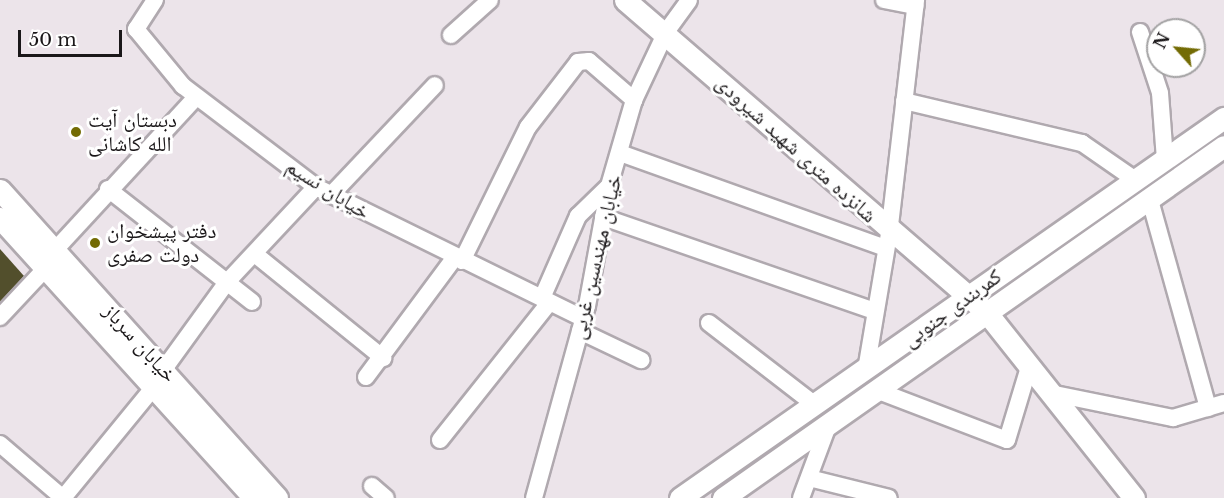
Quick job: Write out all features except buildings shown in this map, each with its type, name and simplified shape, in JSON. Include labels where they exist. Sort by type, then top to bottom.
[{"type":"main road","name":"شانزده متری شهید شیرودی","points":[[626,0],[666,32],[887,241],[968,296],[987,314],[1134,498]]},
{"type":"main road","name":"کمربندی جنوبی","points":[[681,498],[1224,118]]},
{"type":"main road","name":"کمربندی جنوبی","points":[[723,498],[1150,201],[1224,146]]},
{"type":"main road","name":"خیابان سرباز","points":[[0,190],[51,259],[159,378],[277,498]]},
{"type":"main road","name":"خیابان سرباز","points":[[0,218],[51,259]]},
{"type":"main road","name":"خیابان سرباز","points":[[159,378],[254,498]]},
{"type":"street","name":"خیابان نسیم","points":[[155,0],[136,29],[196,97],[316,187],[546,300],[582,325],[641,360]]},
{"type":"street","points":[[451,35],[490,0]]},
{"type":"street","name":"خیابان مهندسین غربی","points":[[536,494],[582,325],[609,186],[634,100],[666,32],[689,0]]},
{"type":"street","points":[[866,370],[887,241],[916,3],[884,0]]},
{"type":"street","points":[[1140,32],[1160,93],[1165,160]]},
{"type":"street","points":[[366,377],[459,259],[528,127],[578,62],[589,61],[634,100]]},
{"type":"street","points":[[331,195],[435,85]]},
{"type":"street","points":[[0,317],[108,189],[196,97]]},
{"type":"street","points":[[904,101],[1082,143],[1134,179]]},
{"type":"street","points":[[620,153],[887,241]]},
{"type":"street","points":[[440,440],[546,300],[578,216],[609,186]]},
{"type":"street","points":[[0,444],[63,498],[159,378],[227,282],[256,255],[316,187]]},
{"type":"street","points":[[108,189],[252,302]]},
{"type":"street","points":[[1150,201],[1208,408]]},
{"type":"street","points":[[603,217],[874,311]]},
{"type":"street","points":[[256,255],[382,358]]},
{"type":"street","points":[[709,323],[815,405]]},
{"type":"street","points":[[876,390],[1007,440],[1029,367]]},
{"type":"street","points":[[1050,393],[1173,418],[1224,403]]},
{"type":"street","points":[[801,498],[829,423]]},
{"type":"street","points":[[808,478],[889,498]]},
{"type":"street","points":[[372,486],[386,498]]},
{"type":"place","name":"دبستان آیت الله کاشانی","points":[[76,132]]},
{"type":"place","name":"دفتر پیشخوان دولت صفری","points":[[95,243]]}]
